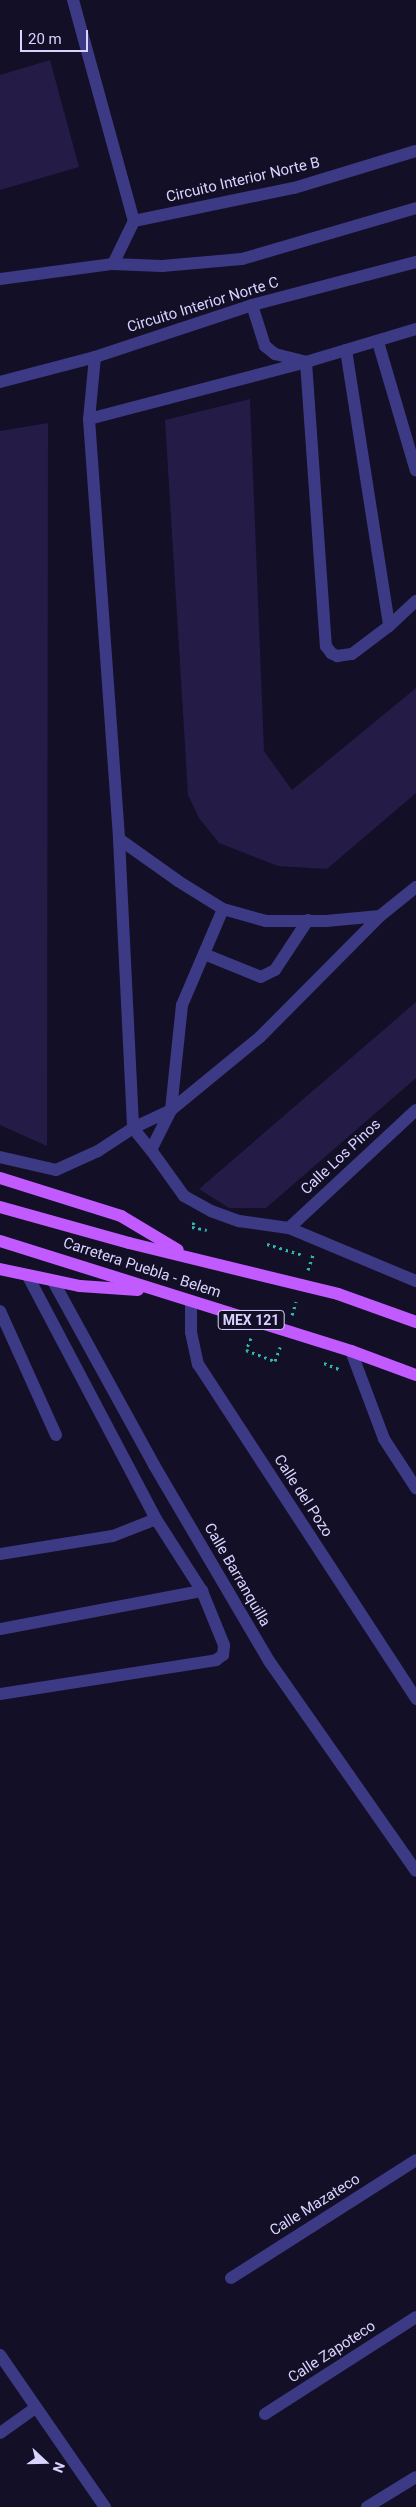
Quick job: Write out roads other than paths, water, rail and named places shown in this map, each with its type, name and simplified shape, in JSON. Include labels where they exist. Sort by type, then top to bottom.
[{"type":"main road","points":[[0,1178],[120,1216],[189,1257]]},
{"type":"main road","name":"Carretera Puebla - Belem","points":[[0,1207],[129,1242],[338,1294],[416,1322]]},
{"type":"main road","name":"Carretera Puebla - Belem","points":[[0,1241],[86,1266],[153,1290],[352,1351],[416,1375]]},
{"type":"main road","points":[[0,1269],[80,1286],[153,1290]]},
{"type":"street","points":[[73,0],[134,221],[114,264]]},
{"type":"street","name":"Circuito Interior Norte B","points":[[134,221],[294,188],[416,151]]},
{"type":"street","points":[[0,279],[114,264],[162,266],[242,259],[416,208]]},
{"type":"street","name":"Circuito Interior Norte C","points":[[0,382],[95,356],[252,305],[416,262]]},
{"type":"street","points":[[252,305],[264,346],[275,354],[306,362]]},
{"type":"street","points":[[90,419],[306,362],[378,342],[416,329]]},
{"type":"street","points":[[378,342],[416,471]]},
{"type":"street","points":[[346,350],[388,626]]},
{"type":"street","points":[[95,356],[90,419],[119,839],[133,1128],[184,1196],[211,1211],[239,1220],[289,1228],[414,1277]]},
{"type":"street","points":[[306,362],[326,646],[331,653],[337,656],[352,654],[416,601]]},
{"type":"street","points":[[119,839],[178,881],[223,909],[266,921],[380,916]]},
{"type":"street","points":[[0,1157],[56,1170],[98,1151],[133,1128],[171,1110],[260,1037],[380,916],[416,887]]},
{"type":"street","points":[[151,1150],[171,1110],[182,1005],[223,909]]},
{"type":"street","points":[[204,954],[261,977],[275,970],[308,920]]},
{"type":"street","name":"Calle Los Pinos","points":[[289,1228],[416,1110]]},
{"type":"street","points":[[0,1694],[216,1660],[223,1655],[224,1646],[202,1590],[156,1519],[28,1276]]},
{"type":"street","name":"Calle Barranquilla","points":[[53,1281],[159,1474],[269,1661],[416,1871]]},
{"type":"street","name":"Calle del Pozo","points":[[191,1301],[191,1332],[198,1364],[416,1699]]},
{"type":"street","points":[[0,1311],[56,1435]]},
{"type":"street","points":[[352,1351],[384,1439],[416,1488]]},
{"type":"street","points":[[0,1554],[113,1536],[156,1519]]},
{"type":"street","points":[[0,1629],[202,1590]]},
{"type":"street","name":"Calle Mazateco","points":[[231,2278],[416,2160]]},
{"type":"street","name":"Calle Zapoteco","points":[[265,2414],[416,2317]]},
{"type":"street","points":[[0,2355],[105,2507]]},
{"type":"street","points":[[0,2433],[35,2408]]},
{"type":"street","points":[[367,2507],[416,2477]]}]
